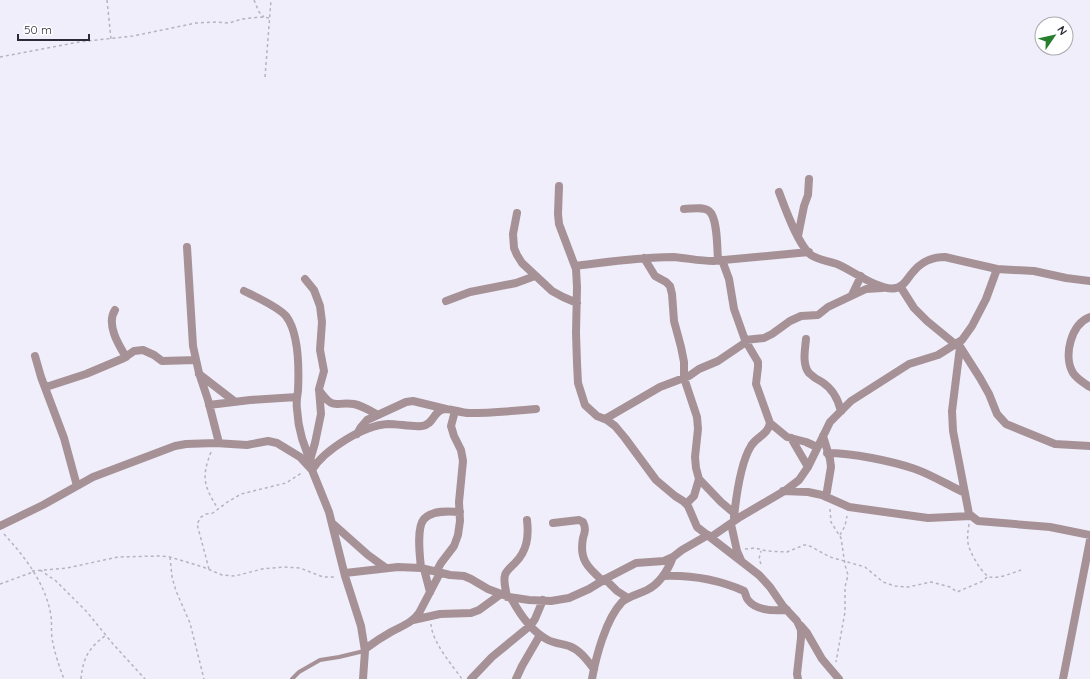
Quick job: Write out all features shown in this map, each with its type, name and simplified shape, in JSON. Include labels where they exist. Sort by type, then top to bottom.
[{"type":"street","points":[[798,236],[804,206],[808,195],[809,179]]},
{"type":"street","points":[[559,186],[558,214],[560,224],[575,266],[578,383],[585,405],[597,416],[606,419],[615,426],[656,480],[675,496],[684,501],[697,527],[759,576],[807,633],[822,659],[836,676]]},
{"type":"street","points":[[779,192],[798,236],[811,255],[838,264],[872,282],[887,288]]},
{"type":"street","points":[[684,209],[704,209],[711,213],[714,220],[720,260],[728,278],[734,309],[745,341],[758,362],[756,384],[770,423],[779,431],[791,438],[817,447]]},
{"type":"street","points":[[517,213],[513,234],[514,248],[522,263],[552,291],[577,303]]},
{"type":"street","points":[[187,247],[193,346],[199,373],[209,405],[217,443]]},
{"type":"street","points":[[575,266],[644,258],[674,257],[701,261],[808,252]]},
{"type":"street","points":[[606,419],[660,387],[684,378],[699,369],[718,361],[745,341],[764,338],[772,334],[794,318],[818,315],[828,307],[866,288],[895,289],[900,286],[917,267],[937,257],[997,269],[1034,271],[1066,278],[1090,281]]},
{"type":"street","points":[[644,258],[654,276],[666,282],[670,286],[672,294],[674,321],[684,362],[684,378],[697,417],[698,429],[695,457],[699,479],[734,513]]},
{"type":"street","points":[[345,574],[386,568],[422,569],[471,578],[488,589],[506,596],[543,600],[569,598],[589,589],[636,563],[664,561],[673,557],[682,550],[732,523],[799,480],[808,467],[830,422],[851,401],[909,364],[938,355],[958,345],[972,326],[986,299],[997,269]]},
{"type":"street","points":[[446,301],[470,292],[516,283],[535,276]]},
{"type":"street","points":[[852,295],[861,276]]},
{"type":"street","points":[[305,279],[314,290],[320,306],[322,322],[320,350],[324,371],[319,389],[321,414],[311,466]]},
{"type":"street","points":[[900,286],[914,308],[926,321],[958,345],[980,378],[997,414],[1006,424],[1055,444],[1090,446]]},
{"type":"street","points":[[244,291],[280,311],[286,316],[291,327],[298,371],[297,410],[299,429],[311,466],[329,512],[345,574],[361,626],[365,650],[363,679]]},
{"type":"street","points":[[115,310],[112,314],[113,328],[116,338],[126,357]]},
{"type":"street","points":[[1090,317],[1078,325],[1072,336],[1069,346],[1069,364],[1074,374],[1090,387]]},
{"type":"street","points":[[806,339],[805,360],[807,368],[810,374],[833,391],[838,400],[841,411]]},
{"type":"street","points":[[958,345],[952,411],[953,431],[969,516]]},
{"type":"street","points":[[46,387],[86,374],[126,357],[134,351],[143,350],[162,361],[196,360]]},
{"type":"street","points":[[35,356],[64,438],[77,486]]},
{"type":"street","points":[[199,373],[234,401]]},
{"type":"street","points":[[319,389],[330,402],[339,405],[353,404],[378,415]]},
{"type":"street","points":[[209,405],[234,401],[297,397]]},
{"type":"street","points":[[357,434],[367,420],[406,402],[414,401],[467,413],[536,409]]},
{"type":"street","points":[[311,466],[357,434],[376,426],[388,424],[413,426],[427,425],[439,411],[446,409]]},
{"type":"street","points":[[365,650],[376,641],[404,627],[413,620],[430,592],[441,563],[454,546],[460,521],[459,502],[463,461],[461,450],[451,426],[455,411]]},
{"type":"street","points":[[742,562],[737,550],[732,523],[738,489],[745,460],[751,446],[765,434],[770,423]]},
{"type":"street","points":[[823,436],[831,467],[827,498]]},
{"type":"street","points":[[791,438],[808,467]]},
{"type":"street","points":[[0,526],[94,477],[175,446],[186,444],[217,443],[246,445],[268,441],[276,442],[300,456],[311,466]]},
{"type":"street","points":[[827,454],[838,453],[886,461],[910,468],[965,493]]},
{"type":"street","points":[[686,504],[694,496],[699,479]]},
{"type":"street","points":[[783,491],[808,492],[850,507],[928,518],[969,516],[978,521],[1050,527],[1090,535]]},
{"type":"street","points":[[430,592],[422,569],[420,526],[424,518],[436,513],[445,511],[460,512]]},
{"type":"street","points":[[526,520],[527,540],[524,551],[522,556],[504,576],[506,596],[540,635],[549,641],[571,647],[581,653],[594,675]]},
{"type":"street","points":[[553,523],[573,520],[583,522],[585,528],[582,544],[583,558],[590,569],[628,598]]},
{"type":"street","points":[[332,523],[368,555],[386,568]]},
{"type":"street","points":[[1064,679],[1090,540]]},
{"type":"street","points":[[594,675],[600,647],[607,625],[623,602],[628,598],[649,589],[663,576],[668,570],[673,557]]},
{"type":"street","points":[[663,576],[685,576],[717,581],[744,592],[748,600],[754,606],[760,608],[787,610]]},
{"type":"street","points":[[413,620],[440,614],[471,613],[506,596]]},
{"type":"street","points":[[471,679],[492,657],[531,625],[543,600]]},
{"type":"street","points":[[798,622],[801,630],[797,674],[798,679]]},
{"type":"street","points":[[516,679],[540,635]]},
{"type":"lane","points":[[292,679],[299,672],[320,660],[339,658],[365,650]]},
{"type":"path","points":[[107,0],[112,39]]},
{"type":"path","points":[[254,0],[259,12],[264,17],[270,18]]},
{"type":"path","points":[[265,77],[271,0]]},
{"type":"path","points":[[0,57],[79,42],[112,39],[196,23],[229,23],[242,19],[260,17],[270,18]]},
{"type":"path","points":[[217,443],[206,464],[204,478],[207,488],[218,509]]},
{"type":"path","points":[[209,570],[197,524],[201,517],[206,514],[213,513],[241,494],[286,483],[311,466]]},
{"type":"path","points":[[827,498],[831,522],[840,535],[843,545],[844,561],[848,575],[845,587],[845,612],[836,676]]},
{"type":"path","points":[[840,535],[845,526],[850,507]]},
{"type":"path","points":[[969,516],[967,542],[969,550],[984,573],[988,576],[1000,576],[1021,570]]},
{"type":"path","points":[[0,530],[22,555],[46,597],[51,616],[52,637],[64,679]]},
{"type":"path","points":[[737,550],[755,548],[767,551],[787,552],[804,545],[808,545],[830,557],[865,567],[884,582],[894,586],[908,587],[931,582],[950,587],[957,592],[983,581],[988,576]]},
{"type":"path","points":[[0,584],[40,570],[67,568],[118,557],[170,557],[222,575],[234,576],[262,569],[300,568],[323,577],[345,574]]},
{"type":"path","points":[[170,557],[174,584],[190,623],[204,679]]},
{"type":"path","points":[[40,570],[64,589],[87,612],[145,679]]},
{"type":"path","points":[[431,616],[431,626],[434,636],[462,679]]},
{"type":"path","points":[[81,679],[82,665],[86,655],[96,642],[106,635]]}]
